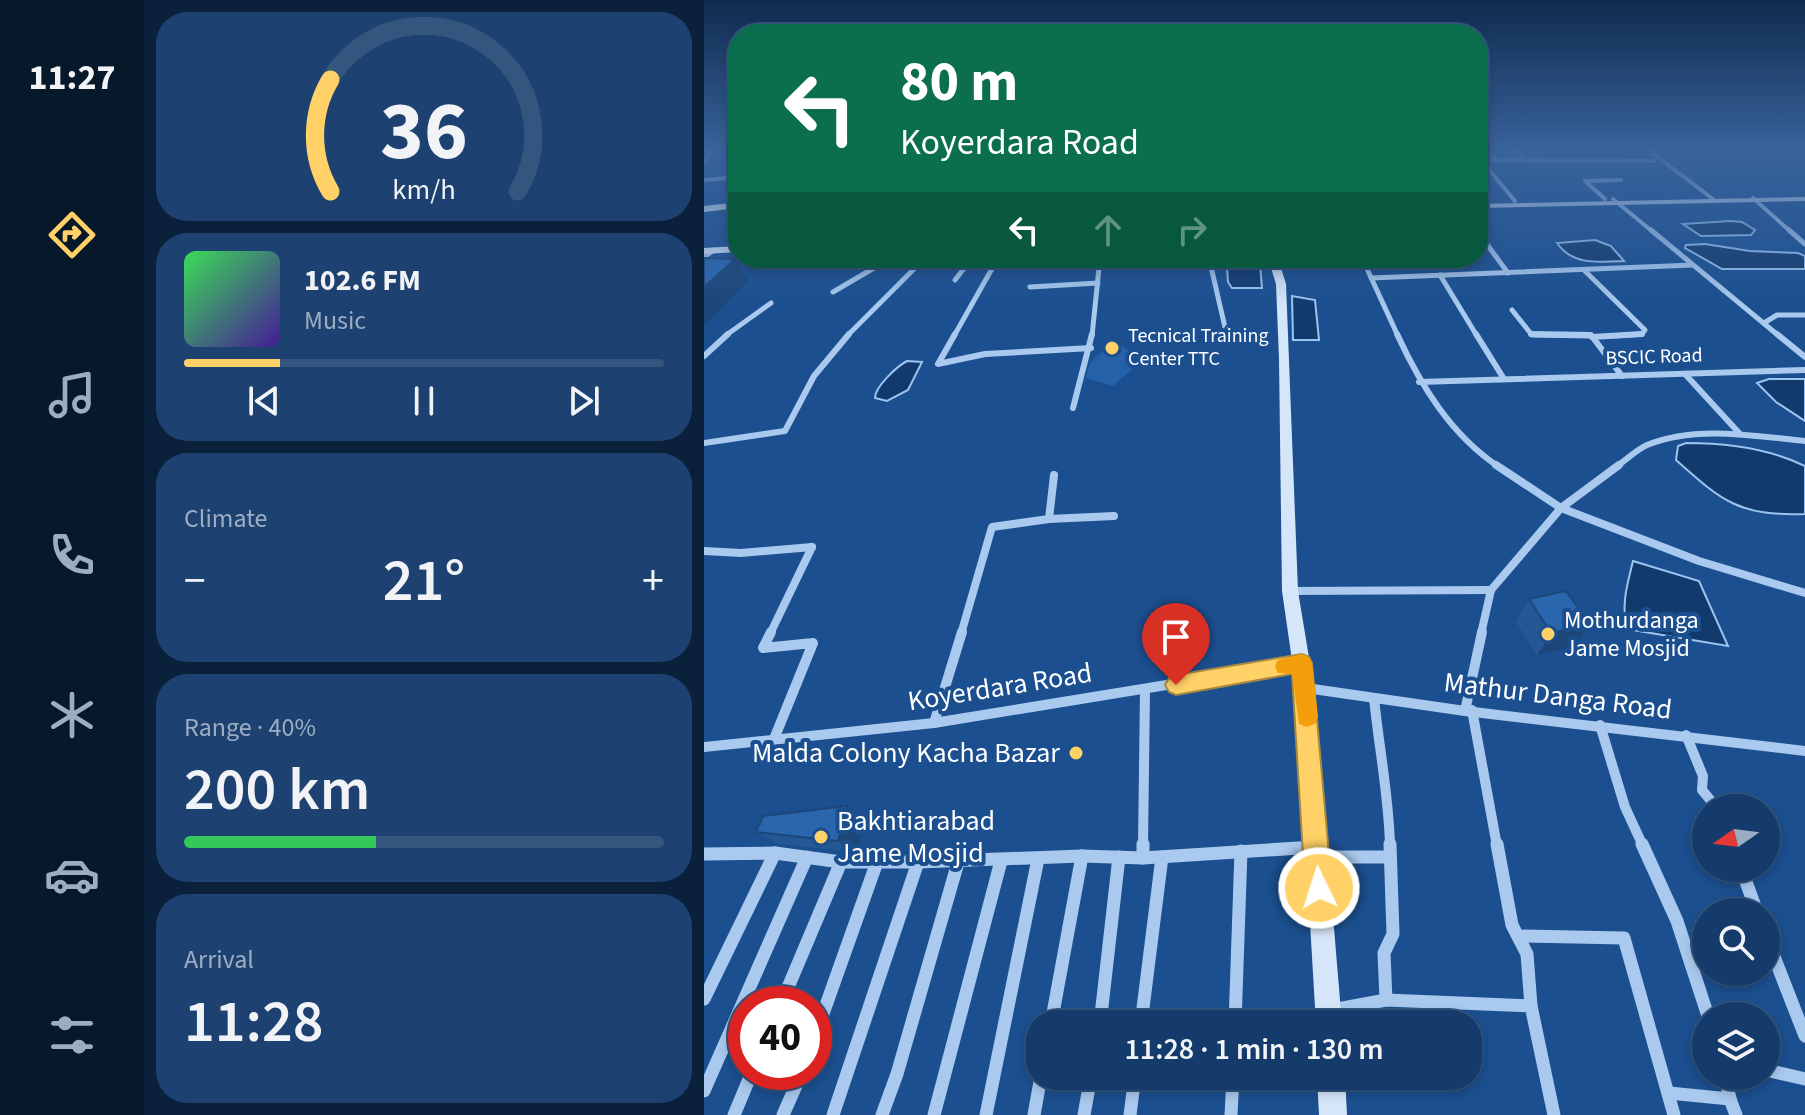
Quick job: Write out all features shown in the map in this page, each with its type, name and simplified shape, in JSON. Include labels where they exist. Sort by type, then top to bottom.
[{"type":"main road","points":[[1488,203],[1515,201]]},
{"type":"main road","points":[[1488,204],[1577,201]]},
{"type":"main road","points":[[704,211],[728,208]]},
{"type":"main road","points":[[707,253],[728,252]]},
{"type":"main road","points":[[1276,268],[1281,284],[1285,359],[1290,591],[1305,688],[1328,1010]]},
{"type":"main road","points":[[1332,1090],[1333,1115]]},
{"type":"street","points":[[1613,201],[1805,357]]},
{"type":"street","points":[[1756,201],[1805,244]]},
{"type":"street","points":[[1488,246],[1508,273]]},
{"type":"street","points":[[1371,278],[1693,265]]},
{"type":"street","points":[[833,292],[874,268]]},
{"type":"street","points":[[704,443],[785,431],[821,362],[857,322],[882,303],[915,268]]},
{"type":"street","points":[[955,280],[964,268]]},
{"type":"street","points":[[992,268],[938,364],[985,354],[1091,348]]},
{"type":"street","points":[[1073,408],[1080,376],[1091,348],[1099,268]]},
{"type":"street","points":[[1211,268],[1228,341]]},
{"type":"street","points":[[1367,268],[1419,382],[1472,449],[1561,508],[1699,561],[1805,593]]},
{"type":"street","points":[[1512,310],[1532,335],[1592,337],[1642,334],[1645,330],[1584,270]]},
{"type":"street","points":[[1440,275],[1504,379]]},
{"type":"street","points":[[1030,287],[1098,283]]},
{"type":"street","points":[[704,356],[727,334],[771,303]]},
{"type":"street","points":[[1764,323],[1777,315],[1805,315]]},
{"type":"street","points":[[1592,337],[1622,376]]},
{"type":"street","name":"BSCIC Road","points":[[1419,382],[1805,370]]},
{"type":"street","points":[[1685,374],[1740,434]]},
{"type":"street","points":[[1554,1115],[1526,983],[1531,970],[1524,936],[1512,925],[1468,710],[1491,590],[1561,508],[1645,446],[1681,435],[1740,434],[1805,441]]},
{"type":"street","points":[[1049,519],[1054,475]]},
{"type":"street","points":[[934,723],[952,676],[978,569],[992,527],[1049,519],[1114,516]]},
{"type":"street","points":[[704,551],[741,553],[812,547],[763,648],[813,643],[774,739]]},
{"type":"street","points":[[1290,591],[1491,590]]},
{"type":"street","name":"Koyerdara Road","points":[[704,747],[934,723],[1302,663]]},
{"type":"street","name":"Mathur Danga Road","points":[[1305,688],[1805,751]]},
{"type":"street","points":[[1143,858],[1145,690]]},
{"type":"street","points":[[1374,698],[1383,785],[1389,806],[1393,934],[1384,953],[1386,1000]]},
{"type":"street","points":[[1600,725],[1625,807],[1677,921],[1703,1002]]},
{"type":"street","points":[[1686,735],[1703,776],[1700,782],[1704,794]]},
{"type":"street","points":[[706,856],[775,853],[841,862],[1001,861],[1082,856],[1143,858],[1241,851],[1389,857]]},
{"type":"street","points":[[1235,1010],[1241,851]]},
{"type":"street","points":[[704,999],[775,853]]},
{"type":"street","points":[[1054,1010],[1082,856]]},
{"type":"street","points":[[704,1091],[807,857]]},
{"type":"street","points":[[1102,1010],[1119,857]]},
{"type":"street","points":[[1143,1010],[1162,857]]},
{"type":"street","points":[[882,1115],[897,1074],[959,859]]},
{"type":"street","points":[[986,1115],[1038,859]]},
{"type":"street","points":[[934,1115],[1001,861]]},
{"type":"street","points":[[789,986],[841,862]]},
{"type":"street","points":[[832,988],[877,862]]},
{"type":"street","points":[[833,1115],[918,862]]},
{"type":"street","points":[[1524,936],[1624,938],[1674,1115]]},
{"type":"street","points":[[1780,972],[1805,1036]]},
{"type":"street","points":[[1352,1010],[1386,1000],[1531,1006]]},
{"type":"street","points":[[1780,1073],[1805,1079]]},
{"type":"street","points":[[734,1115],[744,1090]]},
{"type":"street","points":[[783,1115],[794,1090]]},
{"type":"street","points":[[1034,1115],[1038,1090]]},
{"type":"street","points":[[1084,1115],[1088,1090]]},
{"type":"street","points":[[1130,1115],[1133,1090]]},
{"type":"street","points":[[1231,1115],[1232,1090]]},
{"type":"street","points":[[1728,1090],[1736,1115]]},
{"type":"street","points":[[1669,1093],[1730,1099]]},
{"type":"shaded area","points":[[1742,222],[1755,230],[1751,235],[1701,236],[1683,224]]},
{"type":"shaded area","points":[[1595,240],[1611,246],[1624,261],[1579,259],[1557,243]]},
{"type":"shaded area","points":[[1705,244],[1750,251],[1798,253],[1805,256],[1805,269],[1722,269],[1685,248],[1686,245]]},
{"type":"shaded area","points":[[1227,268],[1260,268],[1262,288],[1232,288],[1228,282]]},
{"type":"shaded area","points":[[1292,296],[1315,300],[1319,340],[1293,340]]},
{"type":"shaded area","points":[[1117,344],[1131,351],[1136,366],[1113,386],[1086,378],[1096,356]]},
{"type":"shaded area","points":[[907,361],[922,362],[908,390],[887,401],[875,398],[878,388]]},
{"type":"shaded area","points":[[1769,379],[1805,379],[1805,421],[1776,402],[1757,383]]},
{"type":"shaded area","points":[[1686,443],[1747,448],[1805,466],[1805,514],[1764,512],[1733,504],[1676,460],[1678,446]]},
{"type":"shaded area","points":[[1633,561],[1699,581],[1728,646],[1627,629],[1625,603]]},
{"type":"building","points":[[704,258],[728,259],[728,265],[704,287]]},
{"type":"building","points":[[1566,591],[1590,625],[1551,633],[1529,599]]},
{"type":"building","points":[[847,806],[838,841],[756,832],[763,816]]},
{"type":"slow traffic","points":[[1285,666],[1302,663],[1307,717]]},
{"type":"place","name":"Tecnical Training Center TTC","points":[[1112,348]]},
{"type":"place","name":"Mothurdanga Jame Mosjid","points":[[1548,634]]},
{"type":"place","name":"Malda Colony Kacha Bazar","points":[[1076,753]]},
{"type":"place","name":"Bakhtiarabad Jame Mosjid","points":[[821,837]]},
{"type":"route","points":[[1176,685],[1302,663],[1319,888]]}]
